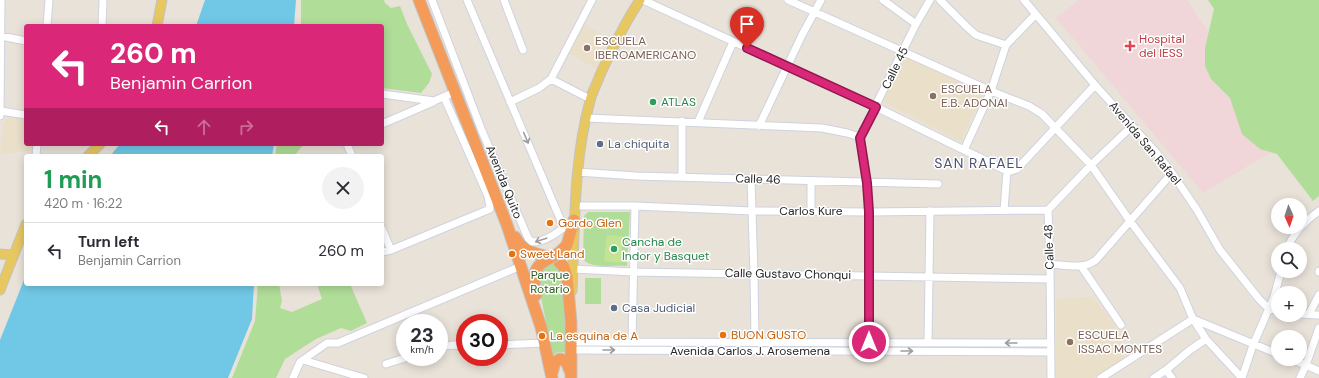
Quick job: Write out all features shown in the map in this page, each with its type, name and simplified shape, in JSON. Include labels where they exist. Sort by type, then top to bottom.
[{"type":"highway","name":"Avenida Quito","points":[[419,0],[510,229],[541,327],[552,377]]},
{"type":"highway","points":[[559,257],[567,245],[574,220]]},
{"type":"highway","points":[[510,229],[523,248],[545,258],[559,257]]},
{"type":"highway","points":[[559,257],[567,277],[571,322],[571,377]]},
{"type":"highway","points":[[541,327],[534,277],[538,266],[545,258]]},
{"type":"highway","points":[[552,377],[553,364],[556,360],[560,359],[566,361],[571,377]]},
{"type":"main road","points":[[157,24],[162,0]]},
{"type":"main road","points":[[571,322],[577,172],[590,99],[626,21],[640,0]]},
{"type":"main road","points":[[0,290],[24,229]]},
{"type":"main road","points":[[0,254],[13,255]]},
{"type":"street","points":[[1,0],[0,114],[24,115]]},
{"type":"street","points":[[47,24],[49,0]]},
{"type":"street","points":[[102,24],[103,0]]},
{"type":"street","points":[[432,0],[482,131],[523,228],[530,241],[535,242],[550,237],[574,220]]},
{"type":"street","points":[[467,0],[564,228]]},
{"type":"street","points":[[504,0],[523,50]]},
{"type":"street","points":[[510,102],[539,88],[551,79],[592,0]]},
{"type":"street","points":[[643,0],[876,107],[1007,171],[1017,169],[1096,85]]},
{"type":"street","points":[[788,0],[814,13],[1028,106],[1042,114],[1091,165],[1130,221],[1180,288],[1194,319],[1206,339],[1242,378],[1253,344],[1274,297],[1279,278]]},
{"type":"street","points":[[759,126],[802,35],[821,0]]},
{"type":"street","points":[[883,0],[916,24]]},
{"type":"street","name":"Calle 45","points":[[860,138],[916,24],[930,0]]},
{"type":"street","points":[[940,0],[976,34],[1006,45]]},
{"type":"street","name":"Avenida San Rafael","points":[[1018,0],[1035,15]]},
{"type":"street","name":"Avenida San Rafael","points":[[1024,0],[1035,15],[1154,150],[1172,173],[1197,210],[1220,250],[1268,308]]},
{"type":"street","points":[[964,150],[991,91],[1006,45],[1035,15]]},
{"type":"street","points":[[1,36],[24,41]]},
{"type":"street","points":[[698,122],[733,42]]},
{"type":"street","points":[[551,79],[590,99]]},
{"type":"street","points":[[384,123],[455,92]]},
{"type":"street","points":[[384,94],[434,101]]},
{"type":"street","points":[[384,252],[490,209],[488,196],[444,97]]},
{"type":"street","points":[[586,118],[822,128],[847,133],[860,138],[867,183],[869,212],[869,351]]},
{"type":"street","points":[[682,121],[682,177]]},
{"type":"street","name":"Calle 48","points":[[1050,378],[1050,264],[1048,210],[1091,165],[1132,126]]},
{"type":"street","points":[[1004,210],[1007,171]]},
{"type":"street","name":"Calle 46","points":[[577,172],[682,177],[938,184]]},
{"type":"street","points":[[1050,264],[1081,266],[1090,265],[1172,173]]},
{"type":"street","points":[[751,179],[754,274],[754,342]]},
{"type":"street","points":[[811,181],[811,211]]},
{"type":"street","name":"Carlos Kure","points":[[575,206],[635,206],[752,211],[869,212],[1048,210]]},
{"type":"street","points":[[632,342],[635,206]]},
{"type":"street","points":[[928,343],[930,211]]},
{"type":"street","points":[[1290,242],[1309,218],[1319,211]]},
{"type":"street","points":[[1309,218],[1319,220]]},
{"type":"street","points":[[510,229],[523,228]]},
{"type":"street","points":[[384,234],[391,250]]},
{"type":"street","points":[[292,378],[300,362],[327,343],[338,343],[521,266]]},
{"type":"street","points":[[1081,266],[1121,325]]},
{"type":"street","name":"Calle Gustavo Chonqui","points":[[573,269],[633,272],[1050,279]]},
{"type":"street","points":[[1319,295],[1309,314],[1319,315]]},
{"type":"street","points":[[1194,319],[1271,351]]},
{"type":"street","points":[[1101,378],[1194,319]]},
{"type":"street","points":[[1307,362],[1319,328]]},
{"type":"street","points":[[1154,378],[1206,339]]},
{"type":"street","name":"Avenida Carlos J. Arosemena","points":[[570,346],[632,342],[1050,343]]},
{"type":"street","points":[[508,345],[545,343]]},
{"type":"street","name":"Avenida Carlos J. Arosemena","points":[[570,346],[869,351],[1050,352]]},
{"type":"street","points":[[303,360],[364,378]]},
{"type":"street","points":[[386,364],[396,361]]},
{"type":"street","points":[[1307,365],[1319,371]]},
{"type":"street","points":[[1300,378],[1306,366]]},
{"type":"street","points":[[1166,370],[1172,378]]},
{"type":"shaded area","points":[[1079,0],[1187,0],[1283,145],[1203,193],[1056,18]]},
{"type":"shaded area","name":"ESCUELA IBEROAMERICANO","points":[[581,23],[601,33],[599,39],[607,43],[597,69],[566,52]]},
{"type":"shaded area","name":"ESCUELA E.B. ADONAI","points":[[904,54],[985,90],[961,141],[881,101]]},
{"type":"shaded area","points":[[11,117],[24,119],[24,146],[33,146],[32,151],[0,154],[4,120]]},
{"type":"shaded area","points":[[1092,297],[1109,316],[1120,334],[1124,353],[1123,360],[1094,378],[1056,378],[1056,299]]},
{"type":"green space","points":[[301,0],[384,0],[385,3],[391,8],[400,6],[407,24],[432,74],[429,83],[421,93],[384,88],[384,24],[301,24]]},
{"type":"green space","points":[[1208,0],[1319,0],[1319,196],[1313,201],[1277,154],[1260,149],[1242,134],[1230,98],[1211,79],[1205,66],[1205,48],[1214,9]]},
{"type":"green space","points":[[277,146],[302,146],[296,154],[275,154]]},
{"type":"green space","points":[[588,212],[630,212],[627,266],[603,266],[591,264],[583,259],[584,216]]},
{"type":"green space","name":"Cancha de Indor y Basquet","points":[[607,235],[623,236],[621,263],[604,261]]},
{"type":"green space","name":"Parque Rotario","points":[[550,262],[559,267],[563,277],[566,353],[558,352],[553,356],[537,278],[540,269]]},
{"type":"green space","points":[[585,278],[601,278],[601,304],[585,304]]},
{"type":"green space","points":[[258,286],[279,286],[282,301],[280,308],[292,312],[322,299],[318,286],[351,286],[367,323],[351,331],[341,328],[316,339],[285,359],[276,378],[232,378],[255,321]]},
{"type":"water","points":[[205,0],[296,0],[294,24],[197,24]]},
{"type":"water","points":[[118,146],[274,146],[272,154],[112,154]]},
{"type":"water","points":[[24,280],[24,286],[254,286],[252,319],[228,378],[0,378],[0,340]]},
{"type":"place","name":"Hospital del IESS","points":[[1130,46]]},
{"type":"place","name":"ESCUELA IBEROAMERICANO","points":[[587,48]]},
{"type":"place","name":"ESCUELA E.B. ADONAI","points":[[933,96]]},
{"type":"place","name":"ATLAS","points":[[653,102]]},
{"type":"place","name":"La chiquita","points":[[600,144]]},
{"type":"place","name":"Gordo Glen","points":[[550,223]]},
{"type":"place","name":"Cancha de Indor y Basquet","points":[[614,249]]},
{"type":"place","name":"Sweet Land","points":[[512,254]]},
{"type":"place","name":"Casa Judicial","points":[[614,308]]},
{"type":"place","name":"BUON GUSTO","points":[[723,335]]},
{"type":"place","name":"La esquina de A","points":[[542,336]]},
{"type":"place","name":"ESCUELA ISSAC MONTES","points":[[1070,342]]},
{"type":"district","name":"SAN RAFAEL","points":[[979,163]]},
{"type":"route","points":[[747,48],[876,107],[860,138],[867,183],[869,212],[869,342]]}]
